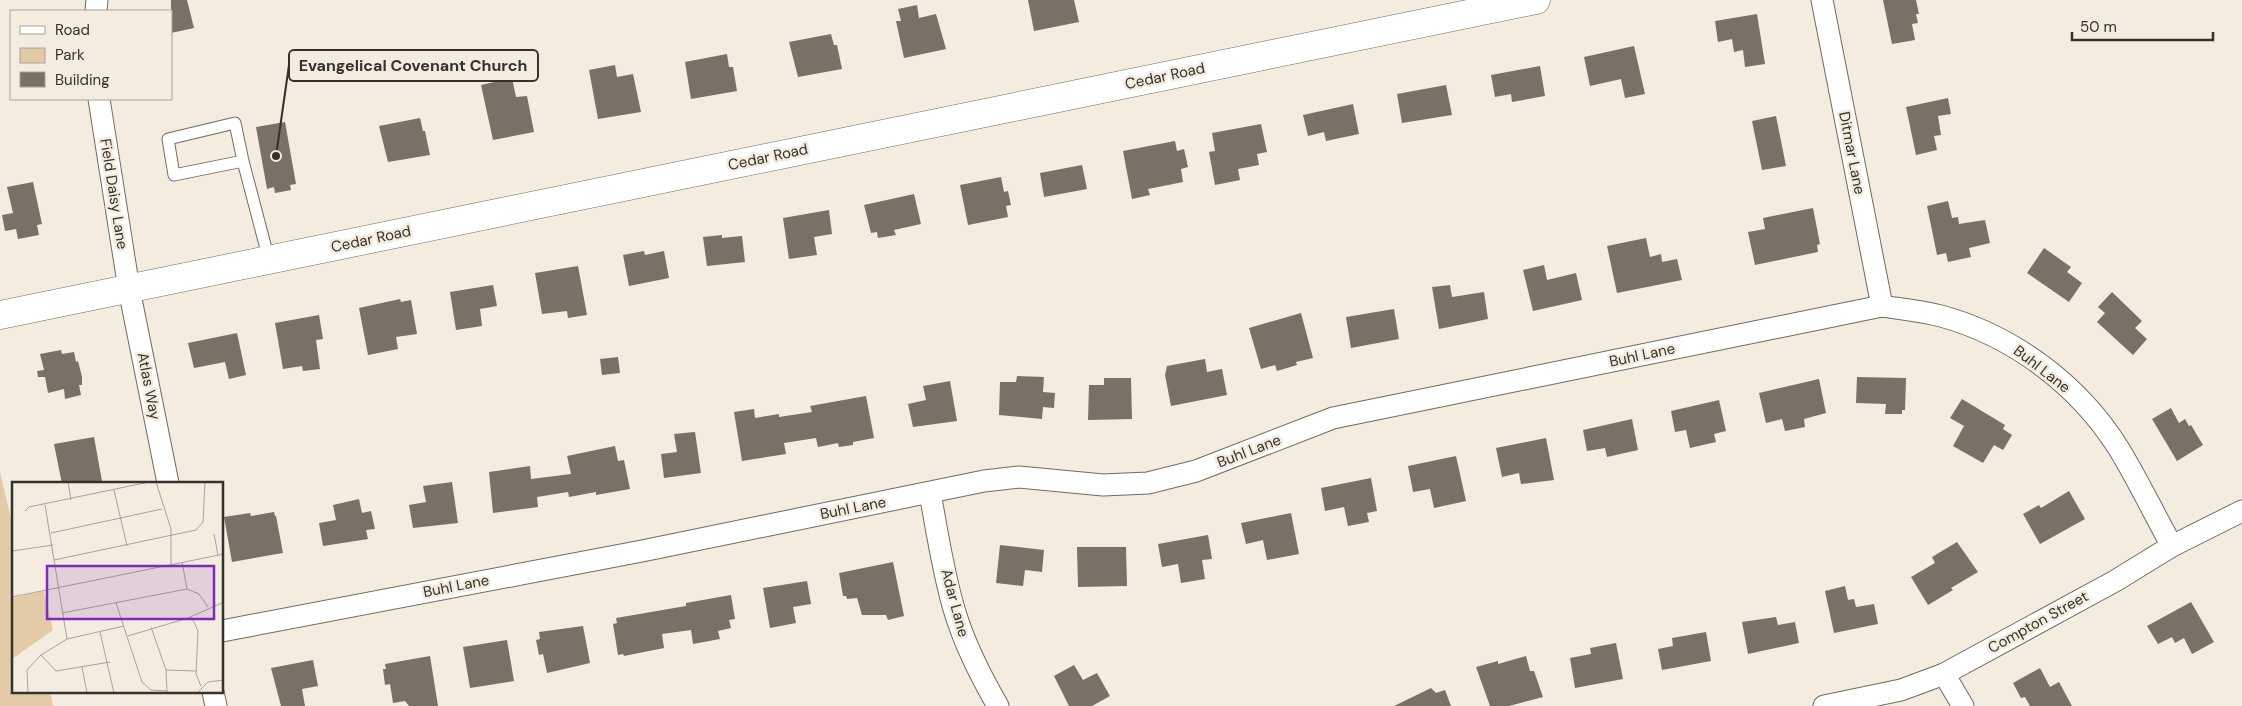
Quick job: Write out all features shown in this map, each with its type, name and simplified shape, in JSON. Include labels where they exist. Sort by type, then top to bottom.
[{"type":"street","name":"Cedar Road","points":[[0,315],[1536,0]]},
{"type":"street","name":"Ditmar Lane","points":[[1822,0],[1882,306]]},
{"type":"street","name":"Field Daisy Lane","points":[[99,100],[129,289]]},
{"type":"street","name":"Atlas Way","points":[[129,289],[168,482]]},
{"type":"street","name":"Buhl Lane","points":[[224,631],[984,481],[1019,477],[1103,484],[1148,483],[1196,471],[1333,418],[1882,306],[1942,316],[2004,340],[2049,370],[2086,405],[2118,449],[2172,546]]},
{"type":"street","name":"Adar Lane","points":[[930,493],[953,608],[970,652],[998,706]]},
{"type":"street","name":"Compton Street","points":[[1824,706],[1902,690],[1944,674],[2115,580],[2172,546],[2242,511]]},
{"type":"street","points":[[1944,674],[1963,706]]},
{"type":"lane","points":[[243,161],[174,175],[168,139],[235,123],[243,161],[270,260]]},
{"type":"green space","points":[[0,472],[12,523],[12,694],[50,694],[53,706],[0,706]]},
{"type":"building","points":[[171,0],[187,0],[194,28],[172,33]]},
{"type":"building","points":[[1028,0],[1074,0],[1079,22],[1034,31]]},
{"type":"building","points":[[1883,0],[1916,0],[1919,14],[1916,14],[1918,23],[1912,24],[1915,40],[1892,44]]},
{"type":"building","points":[[917,5],[919,18],[936,14],[946,49],[904,58],[896,21],[901,21],[898,9]]},
{"type":"building","points":[[1757,14],[1765,64],[1745,67],[1743,50],[1734,52],[1732,39],[1718,42],[1715,21]]},
{"type":"building","points":[[831,34],[834,45],[837,45],[842,69],[798,77],[789,42]]},
{"type":"building","points":[[1634,46],[1645,94],[1625,98],[1621,79],[1590,86],[1584,57]]},
{"type":"building","points":[[727,54],[729,67],[733,67],[737,91],[691,99],[685,62]]},
{"type":"building","points":[[615,65],[617,77],[633,74],[641,112],[598,119],[589,70]]},
{"type":"building","points":[[1540,66],[1545,96],[1512,102],[1511,94],[1495,97],[1491,75]]},
{"type":"building","points":[[512,78],[516,97],[527,96],[534,132],[493,140],[481,85]]},
{"type":"building","points":[[1446,85],[1452,115],[1402,123],[1397,94]]},
{"type":"building","points":[[1948,98],[1951,114],[1938,116],[1941,135],[1934,136],[1937,150],[1916,155],[1906,107]]},
{"type":"building","points":[[1353,104],[1359,134],[1326,141],[1324,132],[1308,136],[1303,115]]},
{"type":"building","points":[[1776,116],[1786,166],[1762,170],[1752,121]]},
{"type":"building","points":[[420,118],[430,155],[388,162],[379,126]]},
{"type":"building","points":[[285,122],[296,184],[290,185],[291,190],[275,193],[274,187],[267,189],[256,127]]},
{"type":"building","points":[[1261,124],[1267,152],[1257,154],[1259,165],[1238,169],[1240,180],[1215,185],[1209,152],[1215,151],[1212,133]]},
{"type":"building","points":[[1175,141],[1177,151],[1184,149],[1188,167],[1181,169],[1183,182],[1148,189],[1150,195],[1132,199],[1123,151]]},
{"type":"building","points":[[1082,165],[1087,189],[1044,197],[1040,173]]},
{"type":"building","points":[[1001,177],[1004,192],[1008,191],[1011,205],[1006,206],[1008,217],[968,225],[960,185]]},
{"type":"building","points":[[33,182],[42,224],[37,225],[39,235],[18,239],[16,229],[5,231],[2,215],[13,213],[7,187]]},
{"type":"building","points":[[914,194],[921,224],[894,230],[896,235],[878,238],[877,232],[871,233],[864,205]]},
{"type":"building","points":[[1948,201],[1952,218],[1958,217],[1959,224],[1985,220],[1990,243],[1969,248],[1971,257],[1948,262],[1946,253],[1937,255],[1927,206]]},
{"type":"building","points":[[1813,208],[1820,244],[1817,245],[1818,252],[1755,265],[1748,232],[1765,229],[1763,218]]},
{"type":"building","points":[[829,210],[832,234],[814,237],[817,255],[789,259],[783,218]]},
{"type":"building","points":[[722,235],[722,238],[742,236],[745,262],[707,266],[703,237]]},
{"type":"building","points":[[1646,238],[1650,257],[1661,254],[1662,262],[1677,259],[1682,280],[1617,293],[1607,246]]},
{"type":"building","points":[[2044,248],[2071,267],[2067,272],[2082,283],[2069,302],[2027,273]]},
{"type":"building","points":[[644,251],[645,255],[664,251],[669,278],[629,286],[623,255]]},
{"type":"building","points":[[1544,265],[1547,280],[1576,273],[1582,300],[1533,311],[1523,270]]},
{"type":"building","points":[[578,266],[587,315],[568,318],[567,311],[542,314],[535,273]]},
{"type":"building","points":[[493,285],[497,306],[480,309],[482,326],[456,330],[450,292]]},
{"type":"building","points":[[1450,285],[1452,297],[1484,292],[1488,319],[1439,329],[1432,287]]},
{"type":"building","points":[[2112,292],[2142,321],[2135,328],[2147,339],[2133,355],[2097,322],[2105,313],[2098,307]]},
{"type":"building","points":[[400,299],[401,302],[411,300],[417,334],[396,337],[398,349],[368,355],[359,308]]},
{"type":"building","points":[[1394,309],[1399,339],[1351,348],[1346,317]]},
{"type":"building","points":[[1301,313],[1313,358],[1296,362],[1297,365],[1277,371],[1275,365],[1261,369],[1249,328]]},
{"type":"building","points":[[319,315],[323,339],[316,340],[320,369],[303,371],[302,366],[283,369],[275,323]]},
{"type":"building","points":[[237,333],[246,375],[229,379],[225,362],[194,368],[188,343]]},
{"type":"building","points":[[61,350],[62,354],[74,352],[76,362],[78,361],[82,377],[82,385],[79,385],[81,395],[65,399],[64,389],[48,393],[45,377],[38,377],[37,371],[44,370],[40,354]]},
{"type":"building","points":[[618,357],[620,373],[602,375],[600,359]]},
{"type":"building","points":[[1205,359],[1207,372],[1222,369],[1227,395],[1171,406],[1165,375],[1167,366]]},
{"type":"building","points":[[1017,376],[1044,377],[1043,392],[1055,393],[1054,408],[1043,407],[1042,419],[999,415],[1000,382],[1016,382]]},
{"type":"building","points":[[1857,377],[1906,378],[1905,410],[1902,410],[1902,414],[1885,414],[1886,404],[1856,403]]},
{"type":"building","points":[[1104,378],[1131,378],[1132,419],[1088,420],[1089,385],[1104,385]]},
{"type":"building","points":[[1819,379],[1826,413],[1804,419],[1805,427],[1785,431],[1782,419],[1766,423],[1759,393]]},
{"type":"building","points":[[950,381],[957,421],[913,427],[908,404],[926,400],[923,386]]},
{"type":"building","points":[[866,396],[874,438],[853,442],[853,445],[839,447],[838,443],[818,447],[816,438],[784,443],[786,454],[742,461],[734,412],[754,409],[755,418],[779,414],[779,417],[812,412],[810,406]]},
{"type":"building","points":[[1962,399],[2005,425],[2003,429],[2012,435],[2003,450],[1994,445],[1983,463],[1953,446],[1964,426],[1950,418]]},
{"type":"building","points":[[1719,400],[1726,431],[1714,434],[1716,442],[1690,448],[1686,430],[1675,432],[1671,411]]},
{"type":"building","points":[[2171,408],[2179,423],[2185,419],[2189,426],[2191,425],[2203,445],[2177,461],[2152,419]]},
{"type":"building","points":[[1632,419],[1638,450],[1607,457],[1605,448],[1587,451],[1583,430]]},
{"type":"building","points":[[695,432],[701,473],[664,478],[661,454],[677,452],[674,434]]},
{"type":"building","points":[[94,437],[102,481],[62,482],[54,444]]},
{"type":"building","points":[[1546,438],[1554,480],[1521,484],[1519,473],[1502,477],[1496,448]]},
{"type":"building","points":[[615,446],[618,461],[624,460],[630,489],[596,495],[596,492],[569,497],[568,492],[537,497],[538,507],[493,513],[489,472],[530,466],[531,479],[571,474],[567,456]]},
{"type":"building","points":[[1456,456],[1466,501],[1434,508],[1430,489],[1413,492],[1408,466]]},
{"type":"building","points":[[1371,478],[1377,511],[1367,513],[1369,522],[1348,526],[1344,507],[1325,511],[1321,488]]},
{"type":"building","points":[[452,482],[458,523],[413,528],[409,505],[426,502],[423,486]]},
{"type":"building","points":[[2069,491],[2085,519],[2040,544],[2023,514],[2039,505],[2041,508]]},
{"type":"building","points":[[359,499],[362,513],[371,511],[375,529],[366,530],[368,539],[323,546],[319,523],[336,520],[333,505]]},
{"type":"building","points":[[274,512],[283,553],[232,562],[224,517],[250,513],[251,516]]},
{"type":"building","points":[[1291,513],[1299,554],[1267,560],[1263,540],[1246,544],[1241,523]]},
{"type":"building","points":[[1208,535],[1212,559],[1202,560],[1205,579],[1181,583],[1178,564],[1162,567],[1158,544]]},
{"type":"building","points":[[1957,542],[1978,572],[1951,588],[1953,590],[1928,605],[1911,577],[1935,563],[1932,557]]},
{"type":"building","points":[[1000,545],[1044,550],[1042,572],[1025,570],[1023,586],[996,583]]},
{"type":"building","points":[[1077,547],[1126,547],[1127,586],[1078,587]]},
{"type":"building","points":[[893,562],[904,616],[888,620],[886,615],[862,615],[857,598],[847,599],[846,596],[843,596],[839,573]]},
{"type":"building","points":[[807,581],[811,604],[793,607],[796,623],[770,628],[763,588]]},
{"type":"building","points":[[1845,586],[1848,600],[1854,599],[1856,607],[1874,604],[1878,624],[1834,633],[1825,591]]},
{"type":"building","points":[[731,595],[735,619],[729,620],[731,628],[718,631],[720,639],[693,644],[691,630],[662,634],[664,648],[624,656],[623,654],[618,655],[613,624],[617,623],[616,618],[686,606],[686,603]]},
{"type":"building","points":[[2191,602],[2214,642],[2192,654],[2184,638],[2175,643],[2172,637],[2158,644],[2147,626]]},
{"type":"building","points":[[1776,617],[1778,625],[1795,622],[1799,643],[1748,654],[1742,622]]},
{"type":"building","points":[[583,626],[590,663],[547,673],[543,654],[539,655],[536,640],[540,639],[539,632]]},
{"type":"building","points":[[1706,632],[1711,661],[1662,670],[1658,649],[1673,646],[1672,638]]},
{"type":"building","points":[[507,640],[514,681],[470,688],[463,647]]},
{"type":"building","points":[[1616,643],[1623,679],[1575,688],[1570,658],[1591,654],[1590,648]]},
{"type":"building","points":[[430,656],[438,706],[409,706],[405,701],[393,703],[390,684],[385,685],[383,669],[386,669],[385,664]]},
{"type":"building","points":[[1526,656],[1530,671],[1534,671],[1543,697],[1509,706],[1490,706],[1476,667],[1498,661],[1498,664]]},
{"type":"building","points":[[313,660],[318,686],[302,689],[305,706],[281,706],[271,668]]},
{"type":"building","points":[[1074,665],[1083,680],[1097,673],[1110,696],[1092,706],[1069,706],[1054,676]]},
{"type":"building","points":[[2040,668],[2050,687],[2059,682],[2072,706],[2030,706],[2025,697],[2021,698],[2013,683]]},
{"type":"building","points":[[1431,688],[1436,693],[1445,690],[1451,706],[1394,706]]},
{"type":"place","name":"Evangelical Covenant Church","points":[[276,156]]}]
